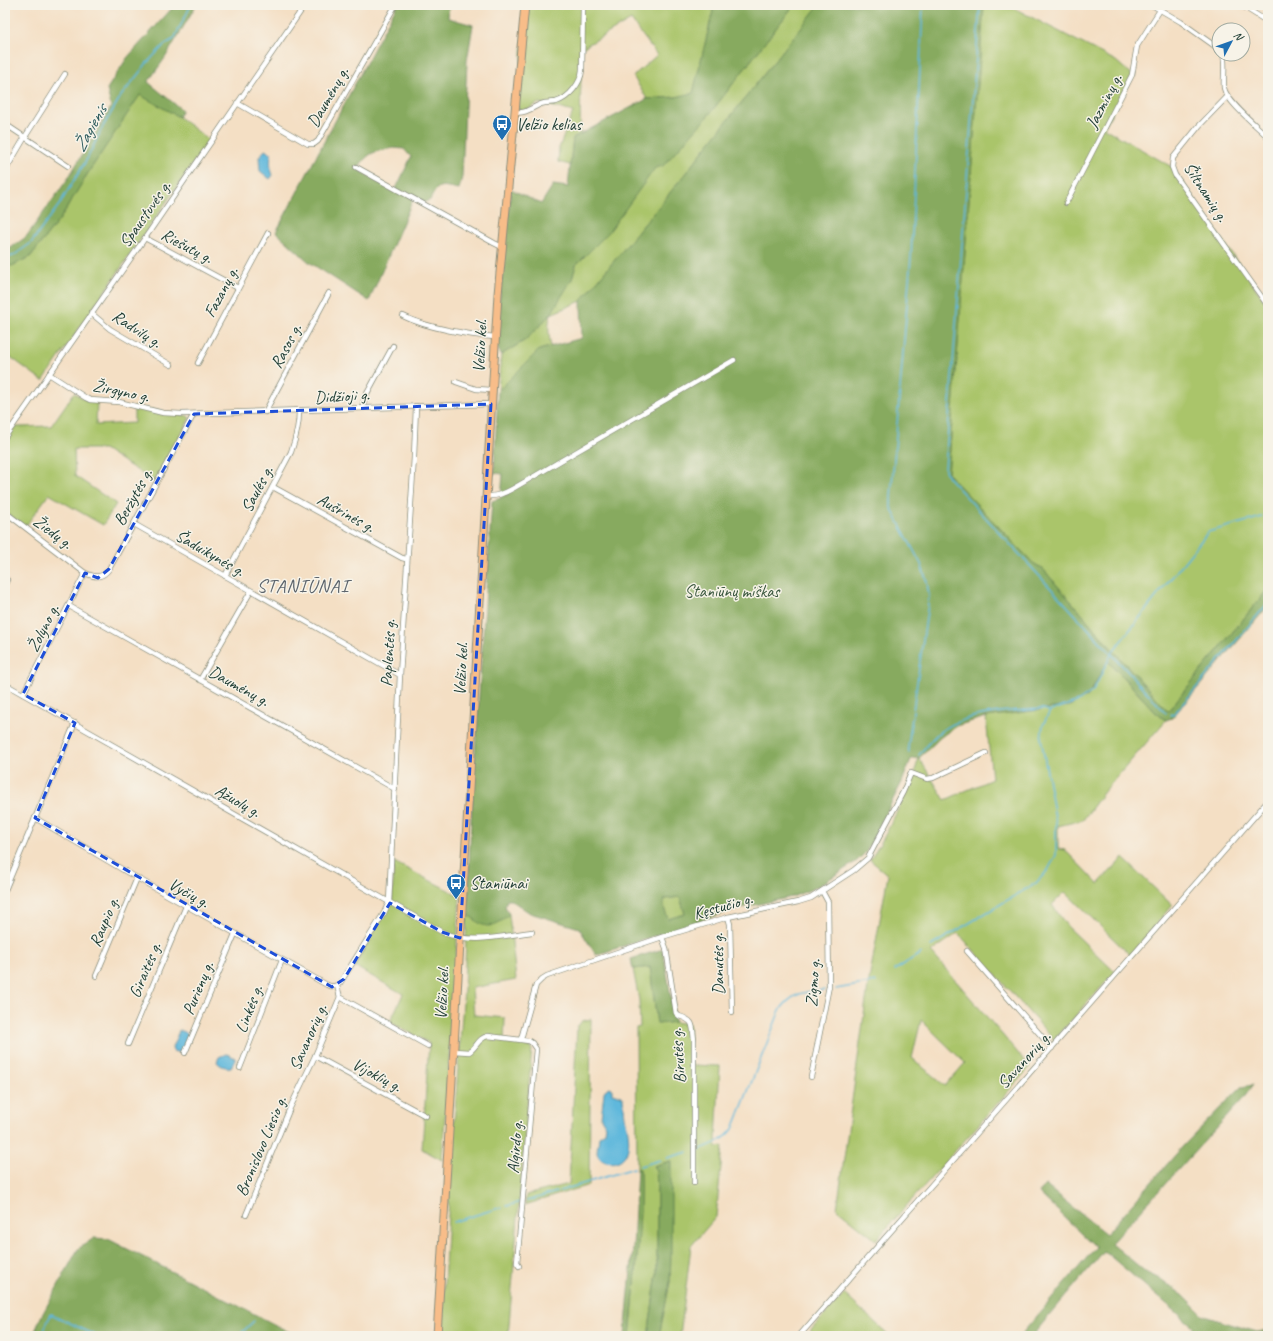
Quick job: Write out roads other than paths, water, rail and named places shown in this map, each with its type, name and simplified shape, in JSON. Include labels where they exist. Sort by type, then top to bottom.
[{"type":"main road","name":"Velžio kel.","points":[[437,1336],[491,404],[502,247],[525,5]]},
{"type":"street","name":"Spaustuvės g.","points":[[5,437],[145,238],[305,5]]},
{"type":"street","points":[[515,112],[525,112],[543,103],[558,101],[568,94],[577,84],[582,70],[582,5]]},
{"type":"street","points":[[1152,5],[1181,22],[1211,43]]},
{"type":"street","points":[[1241,5],[1268,22]]},
{"type":"street","name":"Daumėnų g.","points":[[237,103],[308,144],[314,144],[336,110],[395,6]]},
{"type":"street","name":"Jazminų g.","points":[[1066,203],[1132,75],[1137,46],[1160,10]]},
{"type":"street","points":[[1223,62],[1224,89],[1227,97],[1268,137]]},
{"type":"street","points":[[5,171],[65,74]]},
{"type":"street","name":"Šiltnamių g.","points":[[1227,97],[1199,126],[1173,158],[1172,167],[1175,175],[1268,306]]},
{"type":"street","points":[[5,124],[68,166]]},
{"type":"street","points":[[356,167],[494,244],[502,247]]},
{"type":"street","name":"Fazanų g.","points":[[198,363],[268,233]]},
{"type":"street","name":"Riešutų g.","points":[[145,238],[238,288]]},
{"type":"street","name":"Rasos g.","points":[[265,412],[329,293]]},
{"type":"street","name":"Radvilų g.","points":[[91,313],[110,329],[170,365]]},
{"type":"street","points":[[403,316],[432,326],[473,335],[496,337]]},
{"type":"street","points":[[363,408],[364,399],[393,346]]},
{"type":"street","points":[[486,496],[494,497],[514,488],[734,360]]},
{"type":"street","name":"Žirgyno g.","points":[[49,374],[90,400],[119,402],[163,413],[194,414]]},
{"type":"street","points":[[456,382],[476,389],[492,390]]},
{"type":"street","name":"Didžioji g.","points":[[194,414],[491,404]]},
{"type":"street","name":"Paplentės g.","points":[[389,902],[406,559],[414,457],[416,406]]},
{"type":"street","name":"Saulės g.","points":[[225,576],[273,487],[294,443],[299,422],[299,411]]},
{"type":"street","name":"Beržytės g.","points":[[85,573],[97,577],[104,575],[107,572],[194,414]]},
{"type":"street","name":"Aušrinės g.","points":[[273,487],[367,540],[406,559]]},
{"type":"street","name":"Žiedų g.","points":[[5,512],[85,573]]},
{"type":"street","name":"Šaduikynės g.","points":[[134,524],[400,675]]},
{"type":"street","name":"Žolyno g.","points":[[23,694],[85,573]]},
{"type":"street","points":[[200,680],[251,591]]},
{"type":"street","name":"Daumėnų g.","points":[[69,606],[395,789]]},
{"type":"street","name":"Ąžuolų g.","points":[[5,684],[442,932],[451,936],[475,940],[532,932]]},
{"type":"street","points":[[5,890],[75,723]]},
{"type":"street","name":"Kęstučio g.","points":[[521,1039],[536,985],[542,979],[662,937],[728,917],[811,898],[854,870],[868,858],[903,792],[911,773],[927,779],[933,778],[986,753]]},
{"type":"street","name":"Savanorių g.","points":[[799,1336],[1268,801]]},
{"type":"street","name":"Vyčių g.","points":[[35,818],[235,934],[327,985],[332,987],[337,986]]},
{"type":"street","name":"Raupio g.","points":[[96,976],[137,878]]},
{"type":"street","name":"Zigmo g.","points":[[811,1077],[828,986],[828,902],[822,891]]},
{"type":"street","points":[[389,902],[384,913],[344,979],[337,986],[340,997],[428,1046]]},
{"type":"street","name":"Giraitės g.","points":[[128,1044],[186,906]]},
{"type":"street","name":"Danutės g.","points":[[728,917],[730,924],[732,1012]]},
{"type":"street","name":"Purienų g.","points":[[185,1053],[235,934]]},
{"type":"street","name":"Birutės g.","points":[[662,937],[666,948],[676,1013],[679,1016],[688,1019],[692,1024],[694,1040],[694,1183]]},
{"type":"street","points":[[967,951],[1052,1048]]},
{"type":"street","name":"Linkės g.","points":[[240,1068],[282,960]]},
{"type":"street","name":"Savanorių g.","points":[[300,1087],[340,997]]},
{"type":"street","points":[[454,1050],[469,1052],[474,1048],[479,1040],[485,1037],[521,1039]]},
{"type":"street","name":"Algirdo g.","points":[[519,1266],[517,1263],[536,1053],[536,1049],[532,1043],[521,1039]]},
{"type":"street","name":"Vijoklių g.","points":[[315,1056],[426,1116]]},
{"type":"street","name":"Bronislovo Liesio g.","points":[[246,1215],[300,1087]]},
{"type":"water","points":[[265,150],[271,154],[270,165],[273,175],[270,179],[260,171],[259,157]]},
{"type":"water","points":[[179,1031],[185,1032],[189,1037],[180,1053],[173,1051],[172,1048]]},
{"type":"water","points":[[226,1054],[235,1058],[231,1067],[220,1065],[217,1062],[219,1057]]},
{"type":"water","points":[[610,1087],[612,1088],[612,1093],[622,1096],[623,1098],[629,1138],[627,1151],[624,1156],[620,1160],[611,1163],[602,1160],[597,1152],[599,1136],[605,1132],[606,1126],[601,1118],[604,1092]]},
{"type":"waterway","name":"Žagienis","points":[[5,258],[13,256],[31,243],[59,205],[87,159],[102,128],[121,96],[147,63],[164,45],[174,39],[191,5]]},
{"type":"waterway","points":[[909,752],[908,747],[929,597],[927,582],[921,564],[891,508],[891,496],[911,257],[923,5]]},
{"type":"waterway","points":[[980,5],[945,470],[948,477],[1166,713]]},
{"type":"waterway","points":[[931,946],[1036,883],[1048,870],[1056,855],[1056,823],[1041,738],[1043,725],[1050,711],[1079,701],[1093,691],[1113,651],[1208,532],[1262,517]]},
{"type":"waterway","points":[[1171,715],[1175,713],[1268,603]]},
{"type":"waterway","points":[[919,755],[940,731],[955,723],[979,715],[1005,711],[1043,709],[1050,711]]},
{"type":"waterway","points":[[895,970],[921,953]]},
{"type":"waterway","points":[[836,989],[876,982]]},
{"type":"waterway","points":[[698,1150],[721,1140],[733,1129],[780,1010],[794,996],[805,992],[825,990]]},
{"type":"waterway","points":[[667,1158],[688,1152]]},
{"type":"waterway","points":[[640,1166],[660,1160]]},
{"type":"waterway","points":[[527,1201],[634,1168]]},
{"type":"waterway","points":[[507,1206],[520,1202]]},
{"type":"waterway","points":[[453,1222],[502,1207]]},
{"type":"waterway","points":[[41,1336],[51,1314],[97,1336]]},
{"type":"waterway","points":[[238,1336],[254,1321]]},
{"type":"place","name":"Velžio kelias","points":[[502,141]]},
{"type":"place","name":"Staniūnai","points":[[456,900]]},
{"type":"district","name":"STANIŪNAI","points":[[303,586]]},
{"type":"park label","name":"Staniūnų miškas","points":[[732,591]]}]
